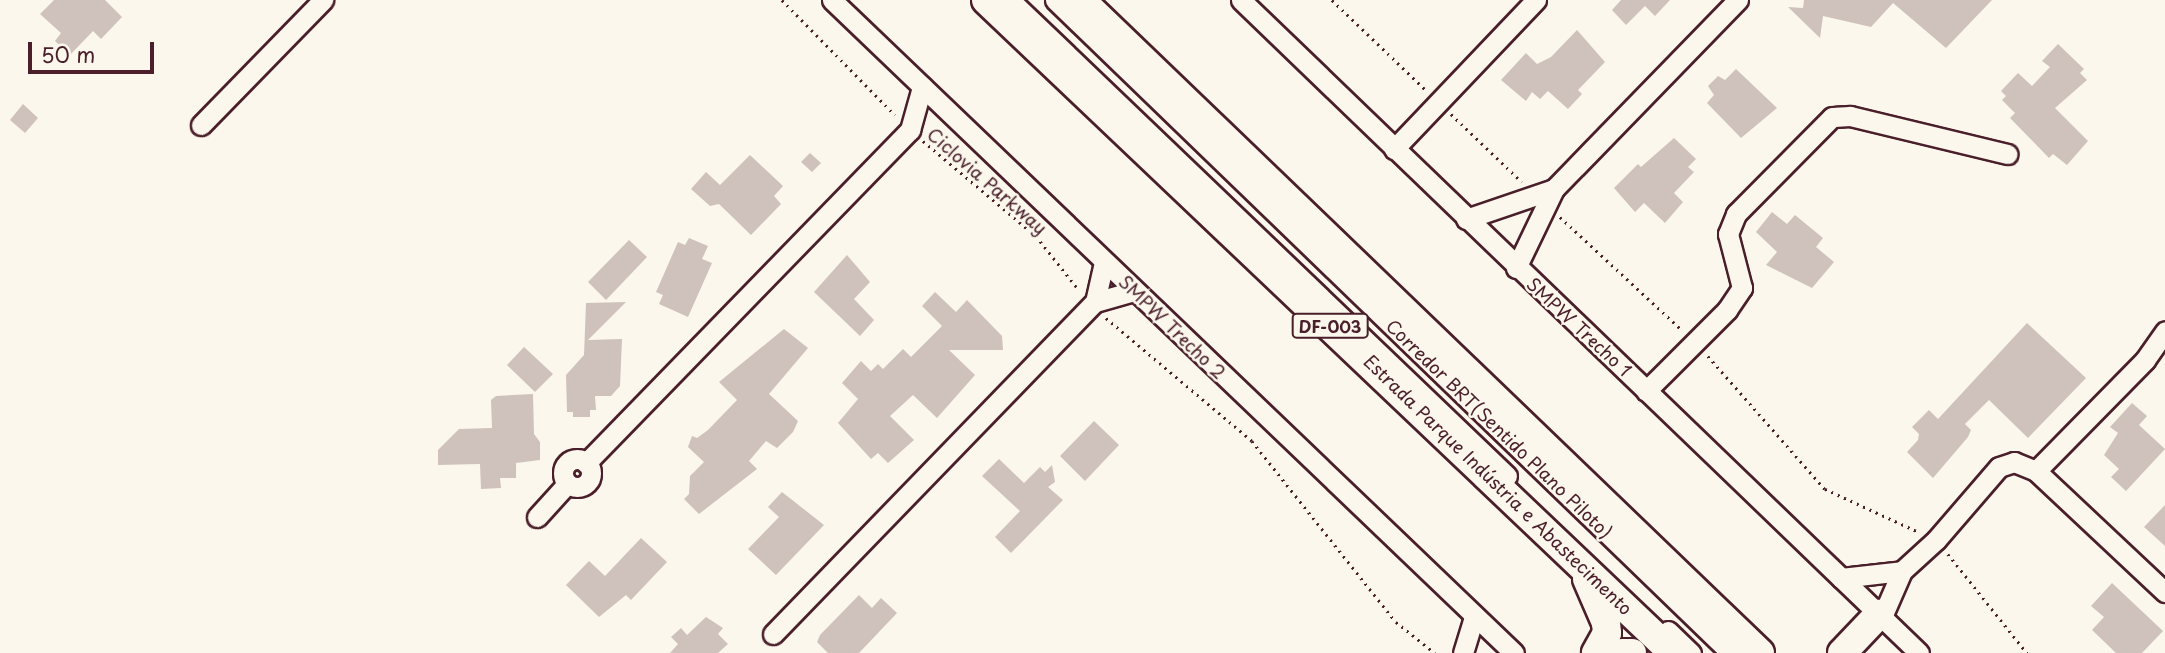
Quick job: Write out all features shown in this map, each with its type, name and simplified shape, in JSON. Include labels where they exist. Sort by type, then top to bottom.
[{"type":"highway","name":"Estrada Parque Indústria e Abastecimento","points":[[986,0],[1673,653]]},
{"type":"highway","points":[[1081,0],[1760,653]]},
{"type":"highway","points":[[1578,561],[1606,623],[1607,633],[1597,653]]},
{"type":"highway","points":[[1842,653],[1883,618]]},
{"type":"highway","points":[[1858,653],[1883,618]]},
{"type":"highway","points":[[1622,653],[1632,653]]},
{"type":"street","points":[[201,125],[323,0]]},
{"type":"street","name":"SMPW Trecho 2","points":[[832,0],[1509,648]]},
{"type":"street","points":[[1010,0],[1691,653]]},
{"type":"street","name":"Corredor BRT(Sentido Plano Piloto)","points":[[1055,0],[1731,653]]},
{"type":"street","name":"SMPW Trecho 1","points":[[1241,0],[1516,268],[1919,653]]},
{"type":"street","points":[[1394,149],[1536,0]]},
{"type":"street","points":[[1516,268],[1554,190],[1738,0]]},
{"type":"street","points":[[911,128],[922,87]]},
{"type":"street","points":[[537,517],[567,484],[564,466],[574,459],[586,463],[911,128],[947,111]]},
{"type":"street","points":[[1646,391],[1727,310],[1742,288],[1728,234],[1736,214],[1832,117],[1850,116],[2007,155]]},
{"type":"street","points":[[1466,219],[1554,190]]},
{"type":"street","points":[[1093,304],[1104,262]]},
{"type":"street","points":[[772,634],[1093,304],[1134,291]]},
{"type":"street","points":[[2036,471],[2145,360],[2165,331]]},
{"type":"street","points":[[1883,618],[1902,571],[1936,540],[1999,467],[2014,462],[2036,471],[2165,592]]},
{"type":"street","points":[[1840,578],[1902,571]]},
{"type":"street","points":[[1474,616],[1465,651],[1509,648]]},
{"type":"path","name":"Ciclovia Parkway","points":[[782,0],[911,128],[1036,236],[1093,304],[1252,441],[1396,622],[1435,653]]},
{"type":"building","points":[[54,0],[105,0],[122,17],[101,39],[93,31],[70,55],[55,41],[61,33],[40,14]]},
{"type":"building","points":[[1621,0],[1670,0],[1655,16],[1645,6],[1626,25],[1612,10]]},
{"type":"building","points":[[1804,0],[1992,0],[1946,48],[1893,3],[1871,27],[1823,16],[1820,38],[1788,7],[1803,8]]},
{"type":"building","points":[[1577,30],[1605,62],[1578,90],[1582,94],[1568,109],[1548,91],[1540,99],[1532,92],[1526,101],[1501,80],[1526,53],[1537,64],[1551,57]]},
{"type":"building","points":[[2058,44],[2084,69],[2080,73],[2087,80],[2055,108],[2088,141],[2067,165],[2053,154],[2049,158],[2010,118],[2015,113],[2002,100],[2006,96],[2001,91],[2018,73],[2032,86],[2050,67],[2042,61]]},
{"type":"building","points":[[1736,69],[1777,108],[1741,138],[1707,103],[1714,95],[1708,86],[1718,76],[1725,80]]},
{"type":"building","points":[[23,104],[38,118],[25,133],[10,120]]},
{"type":"building","points":[[1674,138],[1696,159],[1688,167],[1694,172],[1674,193],[1683,202],[1665,223],[1644,203],[1635,212],[1614,188],[1638,164],[1641,167]]},
{"type":"building","points":[[810,153],[821,163],[812,172],[801,162]]},
{"type":"building","points":[[750,155],[783,186],[774,196],[781,204],[751,235],[719,204],[710,206],[691,189],[706,172],[720,185]]},
{"type":"building","points":[[1772,212],[1787,224],[1795,215],[1823,238],[1816,247],[1834,262],[1812,288],[1766,265],[1777,252],[1756,232]]},
{"type":"building","points":[[689,238],[708,246],[702,259],[712,263],[688,317],[659,304],[663,295],[656,292],[678,242],[685,245]]},
{"type":"building","points":[[629,240],[647,257],[606,300],[588,282]]},
{"type":"building","points":[[847,255],[870,282],[854,299],[874,320],[860,336],[814,292]]},
{"type":"building","points":[[935,292],[956,312],[967,300],[1002,336],[1003,350],[949,350],[975,375],[937,418],[913,395],[890,416],[914,440],[888,463],[878,453],[871,459],[838,423],[858,399],[842,383],[861,361],[871,371],[878,364],[883,369],[903,349],[911,357],[942,326],[922,306]]},
{"type":"building","points":[[626,302],[588,340],[622,339],[620,386],[611,396],[595,396],[596,410],[590,410],[590,417],[573,417],[573,412],[567,412],[566,375],[584,355],[586,303]]},
{"type":"building","points":[[2027,323],[2086,378],[2028,438],[1989,400],[1965,424],[1971,430],[1968,437],[1933,478],[1907,452],[1918,440],[1919,434],[1912,427],[1929,410],[1938,419]]},
{"type":"building","points":[[784,329],[808,348],[769,394],[798,421],[793,432],[777,448],[766,441],[749,461],[757,469],[699,514],[684,499],[689,494],[690,476],[704,462],[688,447],[692,436],[697,438],[708,430],[737,400],[719,382]]},
{"type":"building","points":[[524,347],[553,374],[535,392],[507,365]]},
{"type":"building","points":[[533,394],[534,434],[540,442],[540,460],[516,463],[516,478],[500,478],[501,488],[481,489],[480,464],[438,465],[438,450],[459,429],[492,428],[491,400],[496,396]]},
{"type":"building","points":[[2132,403],[2147,416],[2139,425],[2165,449],[2126,491],[2111,477],[2119,469],[2104,455],[2118,433],[2110,427]]},
{"type":"building","points":[[1094,421],[1119,445],[1085,481],[1060,456]]},
{"type":"building","points":[[999,459],[1024,483],[1040,467],[1045,472],[1052,465],[1055,482],[1048,487],[1063,500],[1011,553],[995,537],[1020,511],[982,476]]},
{"type":"building","points":[[782,492],[824,525],[776,575],[748,549],[779,517],[768,507]]},
{"type":"building","points":[[2165,505],[2165,546],[2144,527]]},
{"type":"building","points":[[641,538],[667,562],[631,600],[626,595],[599,617],[566,585],[589,561],[605,576]]},
{"type":"building","points":[[2112,583],[2163,631],[2142,653],[2116,653],[2092,630],[2104,617],[2091,606]]},
{"type":"building","points":[[859,595],[872,608],[881,598],[897,613],[859,653],[828,653],[817,642],[820,635]]},
{"type":"building","points":[[706,617],[723,628],[718,634],[728,644],[718,653],[670,653],[678,644],[671,637],[681,628],[687,635]]}]
